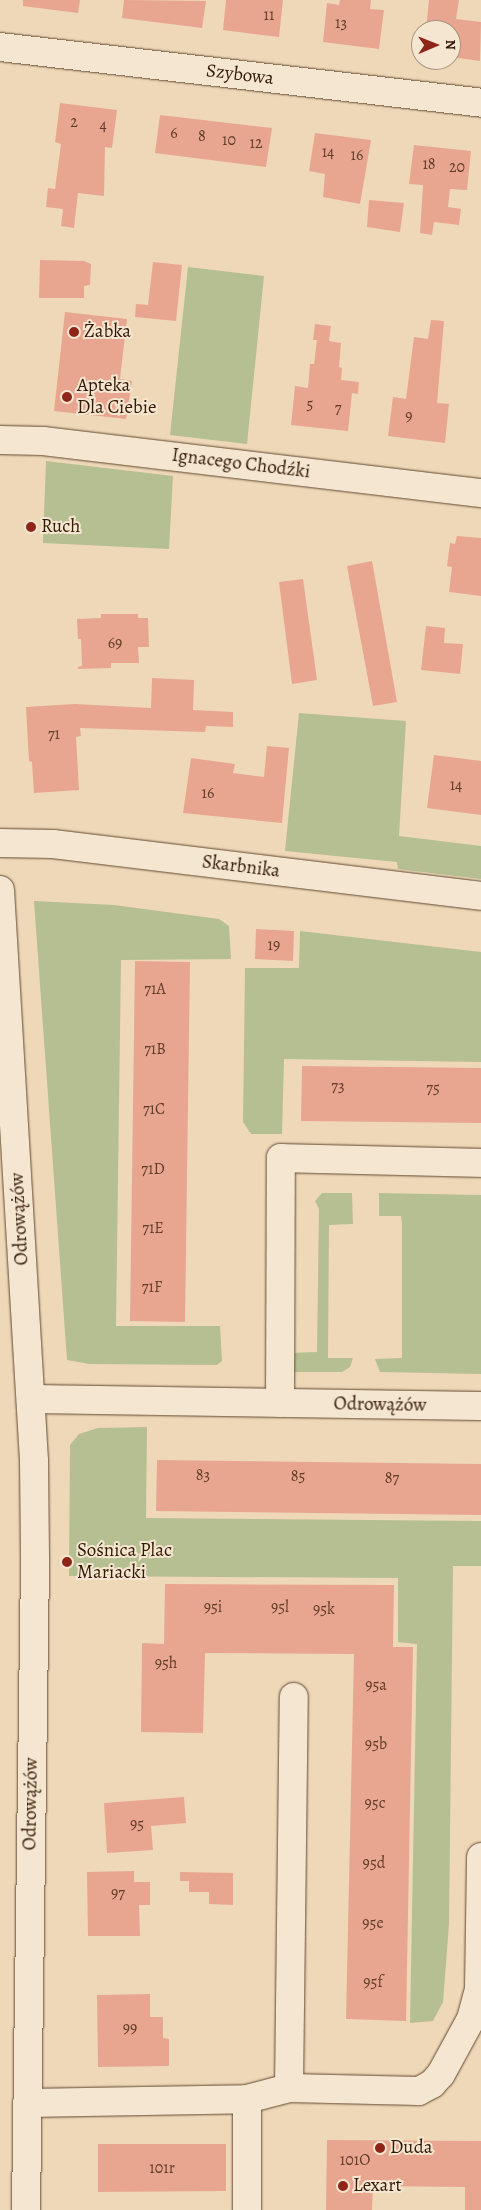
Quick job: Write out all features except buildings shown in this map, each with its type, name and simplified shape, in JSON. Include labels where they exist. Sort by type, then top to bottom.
[{"type":"street","name":"Szybowa","points":[[0,47],[481,103]]},
{"type":"street","name":"Ignacego Chodźki","points":[[0,440],[43,441],[481,493]]},
{"type":"street","name":"Skarbnika","points":[[0,843],[53,844],[481,896]]},
{"type":"street","name":"Odrowążów","points":[[0,890],[31,1398],[35,1564],[26,2210]]},
{"type":"street","points":[[280,1403],[281,1158],[481,1163]]},
{"type":"street","name":"Odrowążów","points":[[31,1398],[481,1406]]},
{"type":"street","points":[[289,2088],[294,1697]]},
{"type":"street","points":[[27,2103],[247,2099],[289,2088],[420,2091],[432,2084],[441,2074],[471,2019],[479,1989],[481,1857]]},
{"type":"street","points":[[247,2099],[247,2210]]},
{"type":"green space","points":[[188,267],[264,276],[247,444],[170,435]]},
{"type":"green space","points":[[46,461],[173,476],[169,549],[43,543]]},
{"type":"green space","points":[[299,713],[406,721],[399,836],[481,846],[481,879],[398,869],[397,862],[285,851]]},
{"type":"green space","points":[[34,901],[114,905],[219,919],[229,926],[231,959],[121,960],[116,1326],[220,1326],[222,1361],[217,1365],[89,1364],[67,1360]]},
{"type":"green space","points":[[300,931],[481,952],[481,1062],[284,1059],[282,1134],[251,1134],[243,1122],[245,968],[299,968]]},
{"type":"green space","points":[[322,1193],[352,1193],[353,1224],[329,1225],[328,1358],[353,1358],[350,1367],[342,1372],[290,1372],[290,1353],[317,1352],[319,1209],[315,1201]]},
{"type":"green space","points":[[379,1193],[481,1195],[481,1374],[380,1372],[375,1359],[402,1358],[402,1224],[401,1216],[379,1216]]},
{"type":"green space","points":[[147,1427],[146,1518],[481,1521],[481,1566],[453,1566],[449,1924],[443,2002],[433,2021],[410,2023],[417,1644],[398,1642],[398,1578],[69,1576],[70,1445],[79,1434],[98,1428]]},
{"type":"place","name":"Żabka","points":[[74,332]]},
{"type":"place","name":"Apteka Dla Ciebie","points":[[67,397]]},
{"type":"place","name":"Ruch","points":[[31,527]]},
{"type":"place","name":"Sośnica Plac Mariacki","points":[[67,1562]]},
{"type":"place","name":"Duda","points":[[380,2148]]},
{"type":"place","name":"Lexart","points":[[343,2186]]}]
